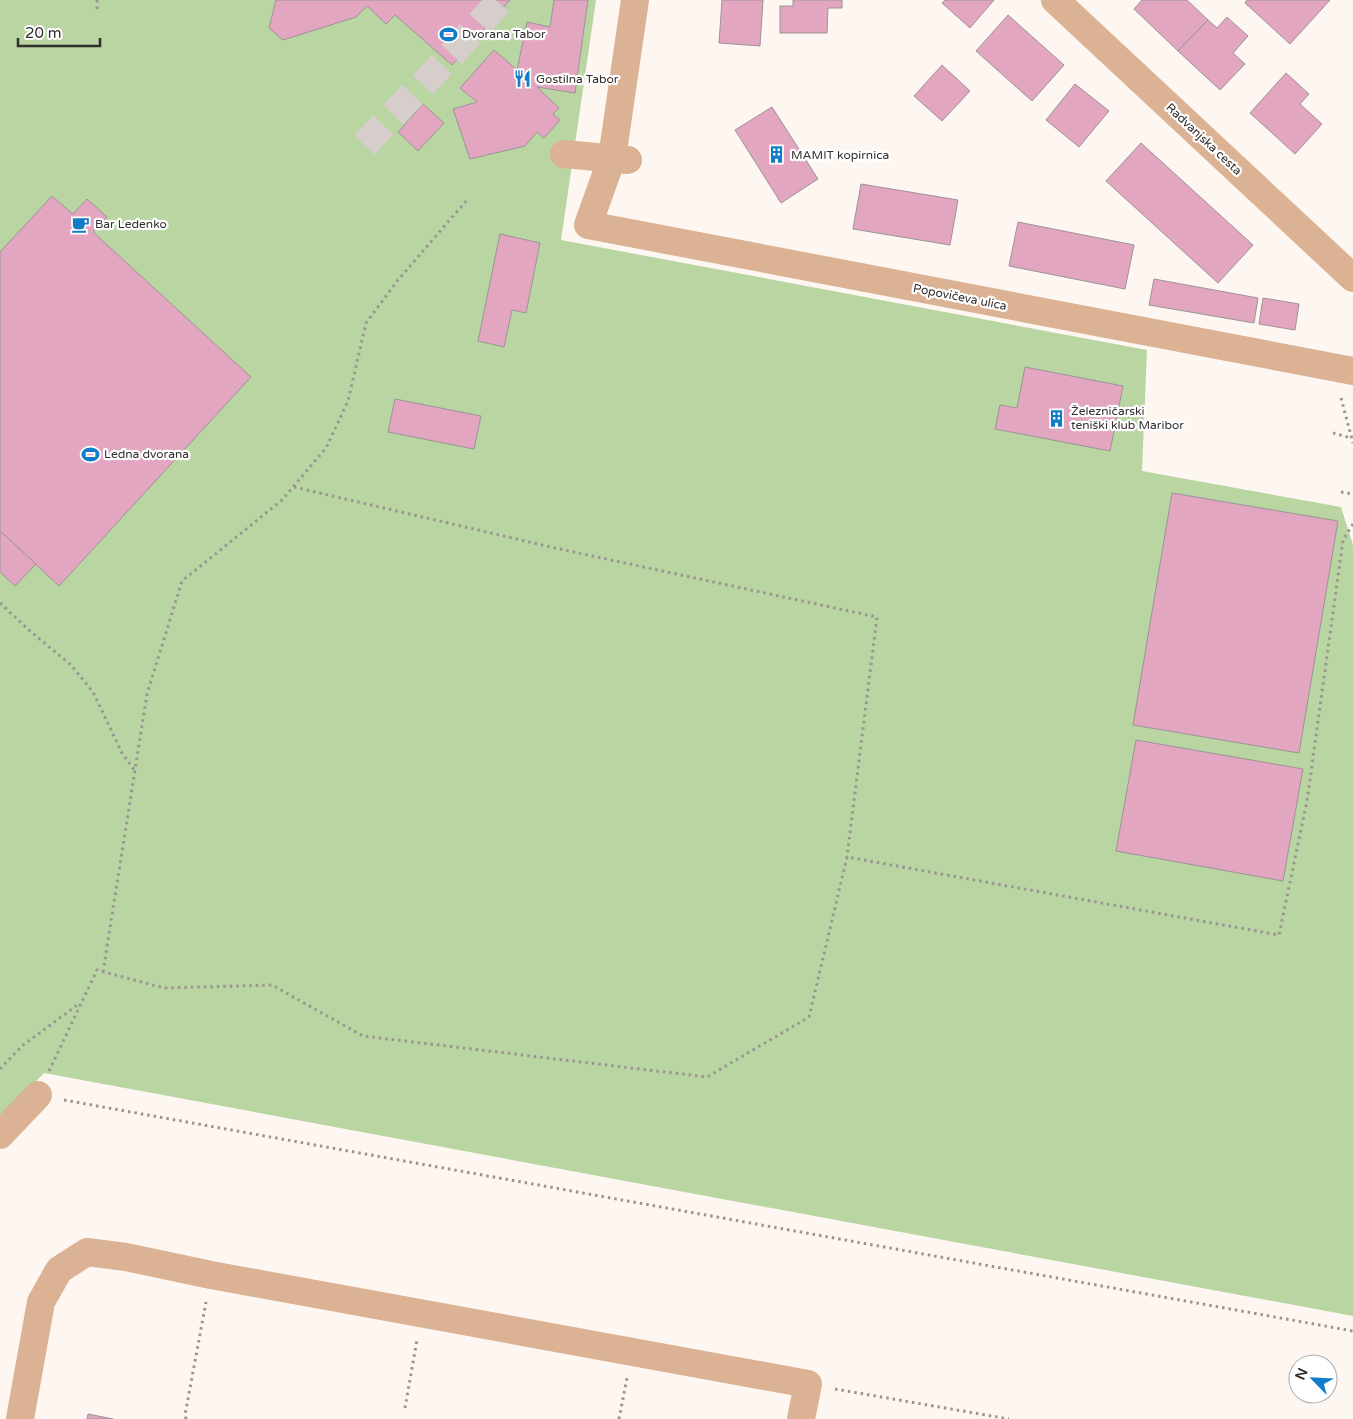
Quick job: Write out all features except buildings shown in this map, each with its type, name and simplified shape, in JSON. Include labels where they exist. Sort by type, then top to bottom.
[{"type":"street","points":[[564,154],[620,159],[636,0]]},
{"type":"street","name":"Radvanjska cesta","points":[[1055,0],[1353,278]]},
{"type":"street","name":"Popovičeva ulica","points":[[620,159],[588,225],[1240,351],[1343,369]]},
{"type":"street","points":[[0,1135],[38,1095]]},
{"type":"street","points":[[20,1419],[41,1302],[59,1270],[87,1252],[126,1257],[211,1275],[808,1384],[801,1419]]},
{"type":"path","points":[[97,0],[97,9]]},
{"type":"path","points":[[103,972],[147,694],[182,581],[282,500],[326,448],[348,401],[366,323],[398,280],[467,200]]},
{"type":"path","points":[[1343,369],[1353,443]]},
{"type":"path","points":[[1333,433],[1351,438]]},
{"type":"path","points":[[294,487],[555,548],[877,617],[847,857],[808,1017],[707,1076],[364,1036],[272,985],[164,988],[97,970],[38,1095],[1353,1331]]},
{"type":"path","points":[[1341,492],[1353,494]]},
{"type":"path","points":[[847,857],[1279,935],[1307,801],[1343,540],[1353,524]]},
{"type":"path","points":[[0,603],[71,665],[92,692],[122,753],[135,771]]},
{"type":"path","points":[[0,1069],[22,1046],[82,1001]]},
{"type":"path","points":[[186,1419],[184,1415],[211,1275]]},
{"type":"path","points":[[405,1408],[421,1314]]},
{"type":"path","points":[[619,1419],[632,1352]]},
{"type":"path","points":[[808,1384],[1009,1419]]},
{"type":"green space","points":[[0,0],[596,0],[561,240],[1147,350],[1142,471],[1341,507],[1353,545],[1353,1316],[44,1073],[0,1118]]},
{"type":"tunnel","points":[[364,145],[501,0]]},
{"type":"place","name":"Dvorana Tabor","points":[[448,34]]},
{"type":"place","name":"Gostilna Tabor","points":[[522,79]]},
{"type":"place","name":"MAMIT kopirnica","points":[[777,155]]},
{"type":"place","name":"Bar Ledenko","points":[[81,224]]},
{"type":"place","name":"Železničarski teniški klub Maribor","points":[[1057,418]]},
{"type":"place","name":"Ledna dvorana","points":[[90,454]]}]
